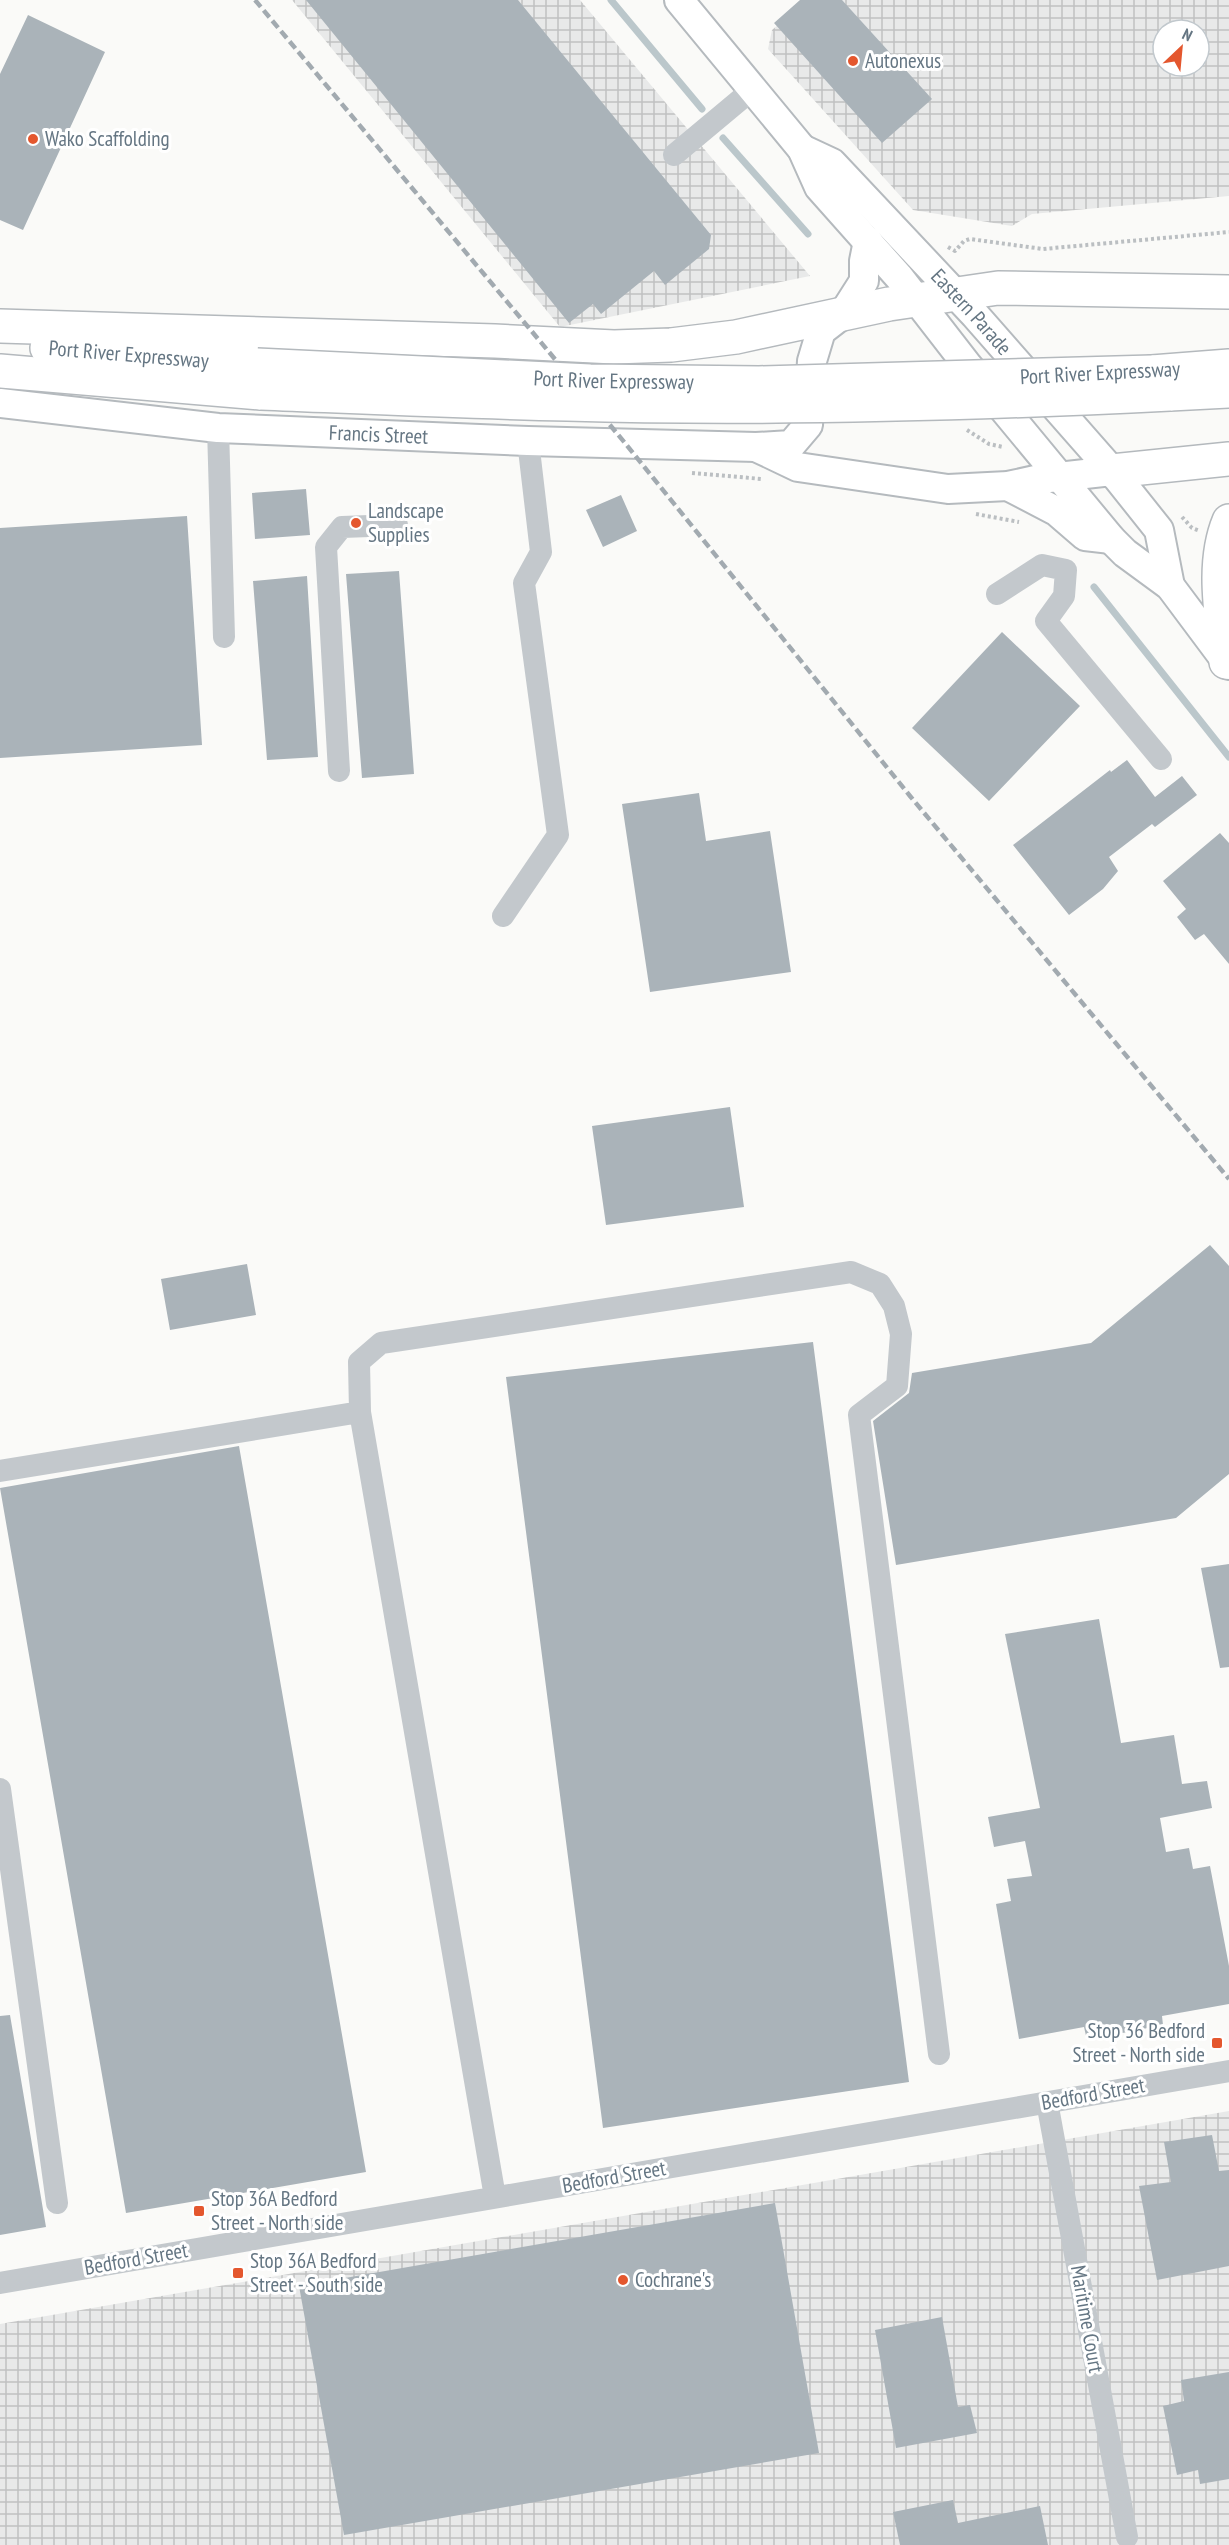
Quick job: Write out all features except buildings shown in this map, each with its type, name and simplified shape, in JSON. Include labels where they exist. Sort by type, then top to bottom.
[{"type":"highway","points":[[0,326],[495,341],[614,347],[671,345],[736,337],[916,300],[964,304],[998,288],[1229,292]]},
{"type":"highway","name":"Port River Expressway","points":[[0,344],[259,379],[568,405],[764,406],[1026,401],[1161,383],[1229,366]]},
{"type":"highway","name":"Port River Expressway","points":[[0,371],[259,379]]},
{"type":"highway","name":"Port River Expressway","points":[[1161,383],[1229,391]]},
{"type":"highway","points":[[1112,471],[1229,459]]},
{"type":"highway","points":[[1228,663],[1220,563],[1223,536],[1229,521]]},
{"type":"main road","name":"Eastern Parade","points":[[679,0],[802,149],[819,187],[868,241],[1111,538],[1125,553],[1170,586],[1228,663]]},
{"type":"main road","name":"Eastern Parade","points":[[802,149],[832,163],[964,304],[1112,471],[1159,530],[1170,586]]},
{"type":"main road","name":"Francis Street","points":[[0,403],[218,428],[528,441],[756,447],[791,445],[808,425],[812,362],[821,331],[843,314],[864,281],[864,261],[868,241]]},
{"type":"main road","points":[[964,304],[968,335],[968,366]]},
{"type":"main road","points":[[756,447],[798,467],[948,489],[1008,486],[1059,476],[1112,471]]},
{"type":"main road","points":[[1008,486],[1056,511],[1085,537],[1111,538]]},
{"type":"street","points":[[674,155],[753,89]]},
{"type":"street","points":[[218,428],[224,637]]},
{"type":"street","points":[[503,916],[558,835],[524,583],[541,552],[528,441]]},
{"type":"street","points":[[339,771],[326,547],[342,527],[397,525]]},
{"type":"street","points":[[997,594],[1042,565],[1066,570],[1064,596],[1046,621],[1161,759]]},
{"type":"street","points":[[495,2197],[360,1412],[359,1362],[381,1343],[851,1272],[880,1284],[894,1306],[901,1334],[897,1386],[859,1415],[939,2054]]},
{"type":"street","points":[[0,1471],[360,1412]]},
{"type":"street","points":[[0,1790],[57,2203]]},
{"type":"street","name":"Bedford Street","points":[[0,2283],[1229,2071]]},
{"type":"street","name":"Maritime Court","points":[[1047,2102],[1127,2537]]},
{"type":"path","points":[[941,244],[955,251],[964,241],[970,239],[1043,249],[1229,232]]},
{"type":"shaded area","points":[[292,0],[580,0],[810,276],[560,327]]},
{"type":"shaded area","points":[[807,0],[1229,0],[1229,196],[1032,214],[1012,226],[913,210],[768,49],[772,30]]},
{"type":"shaded area","points":[[1229,2111],[1229,2545],[0,2545],[0,2324]]},
{"type":"waterway","points":[[611,0],[702,109]]},
{"type":"waterway","points":[[723,138],[808,234]]},
{"type":"waterway","points":[[1094,587],[1229,757]]},
{"type":"railway","points":[[255,0],[625,443],[910,796],[1229,1179]]},
{"type":"place","name":"Autonexus","points":[[853,61]]},
{"type":"place","name":"Wako Scaffolding","points":[[33,139]]},
{"type":"place","name":"Landscape Supplies","points":[[356,523]]},
{"type":"place","name":"Stop 36 Bedford Street - North side","points":[[1217,2043]]},
{"type":"place","name":"Stop 36A Bedford Street - North side","points":[[199,2211]]},
{"type":"place","name":"Stop 36A Bedford Street - South side","points":[[238,2273]]},
{"type":"place","name":"Cochrane's","points":[[623,2280]]}]
